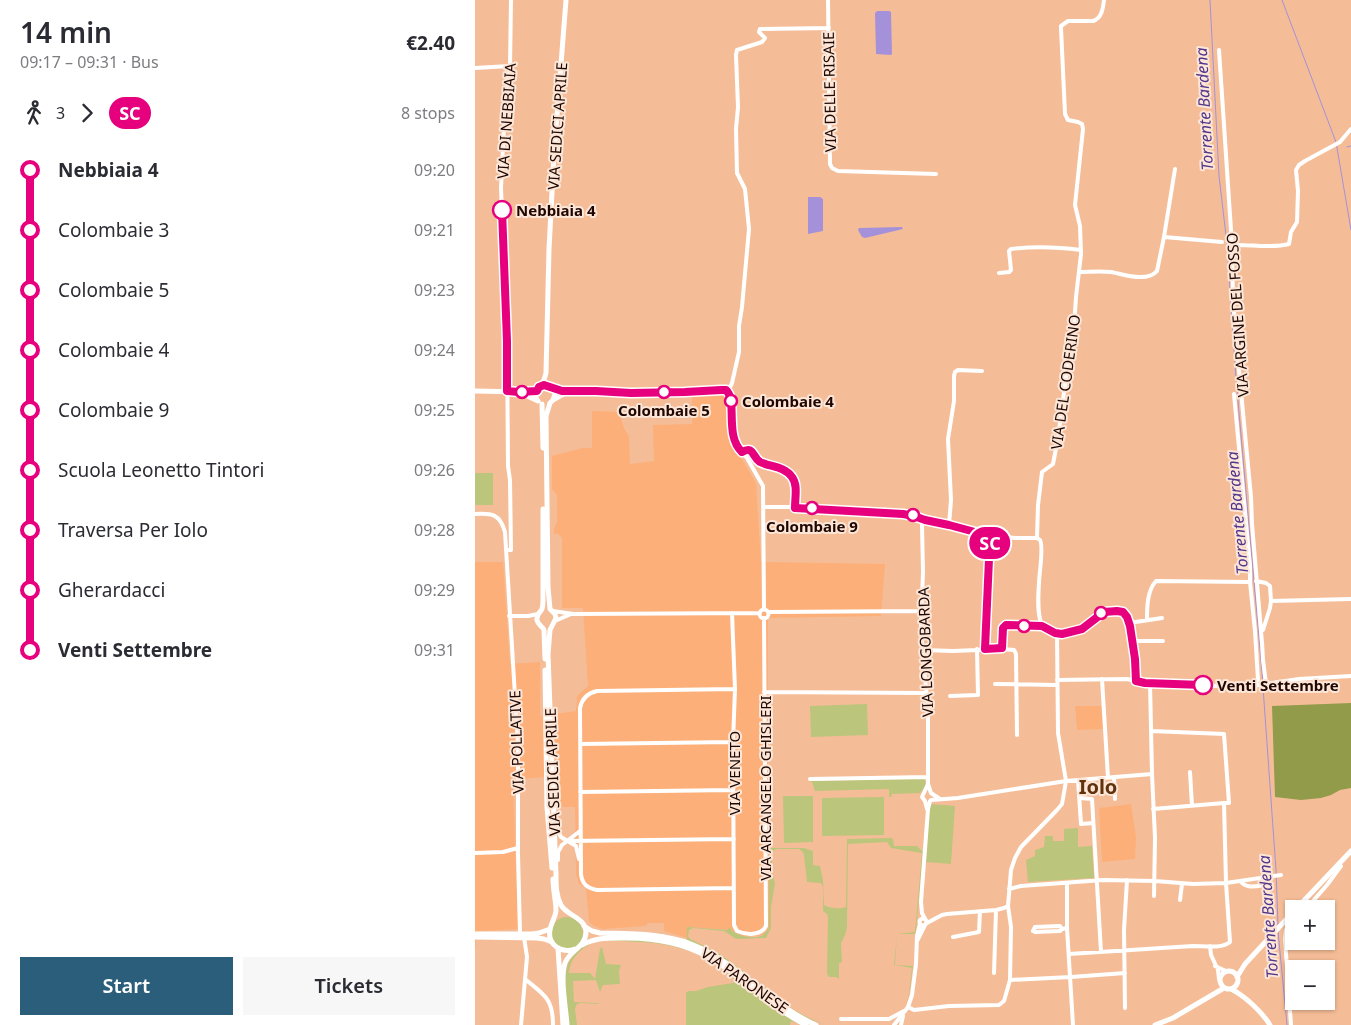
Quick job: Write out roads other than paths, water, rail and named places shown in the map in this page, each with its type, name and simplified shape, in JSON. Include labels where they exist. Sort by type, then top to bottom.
[{"type":"main road","name":"VIA SEDICI APRILE","points":[[566,0],[549,249],[546,373],[555,394],[546,416],[548,587],[552,610],[555,616],[554,623],[549,630],[548,654],[553,823],[558,900],[566,912],[579,919],[584,926]]},
{"type":"main road","points":[[546,373],[536,396],[540,402],[544,579],[538,623],[547,627],[554,623]]},
{"type":"main road","points":[[475,391],[518,392],[538,389],[545,385],[551,388]]},
{"type":"main road","points":[[518,392],[540,402],[551,401]]},
{"type":"main road","points":[[539,614],[546,608],[552,610]]},
{"type":"main road","name":"VIA SEDICI APRILE","points":[[543,626],[547,807],[556,910],[550,929]]},
{"type":"main road","points":[[1304,900],[1351,851]]},
{"type":"main road","name":"VIA SEDICI APRILE","points":[[554,921],[562,916],[571,915]]},
{"type":"main road","points":[[1231,989],[1236,985],[1245,964],[1285,920]]},
{"type":"main road","points":[[565,1025],[564,971],[567,959],[581,945],[585,938],[584,926]]},
{"type":"main road","name":"VIA PARONESE","points":[[584,926],[600,933],[651,934],[691,944],[719,958],[787,1009],[816,1025]]},
{"type":"main road","points":[[475,938],[522,936],[550,929],[552,942]]},
{"type":"main road","points":[[475,934],[541,938],[567,951],[575,949]]},
{"type":"main road","name":"VIA PARONESE","points":[[581,945],[590,940],[600,938],[634,938],[658,940],[683,946],[713,960],[787,1014],[806,1025]]},
{"type":"main road","points":[[558,948],[565,1025]]},
{"type":"main road","points":[[1155,1025],[1173,1018],[1211,994],[1221,984],[1222,974],[1226,971],[1232,972],[1245,964]]},
{"type":"main road","points":[[1232,972],[1243,996]]},
{"type":"main road","points":[[1221,984],[1243,996],[1270,1025]]},
{"type":"street","name":"VIA DI NEBBIAIA","points":[[507,391],[501,188],[505,106],[510,66],[511,0]]},
{"type":"street","name":"VIA DELLE RISAIE","points":[[828,0],[830,164],[832,168],[838,171],[936,174]]},
{"type":"street","name":"VIA DEL CODERINO","points":[[1042,626],[1039,609],[1041,542],[1037,538],[1038,505],[1042,472],[1053,464],[1058,438],[1074,327],[1081,250],[1080,226],[1075,205],[1083,129],[1082,124],[1068,120],[1065,114],[1061,28],[1068,21],[1097,20],[1101,14],[1104,0]]},
{"type":"street","points":[[728,391],[732,383],[739,352],[739,326],[749,229],[745,189],[737,173],[736,129],[739,106],[737,50],[762,42],[765,38],[759,32],[760,29],[829,28]]},
{"type":"street","name":"VIA ARGINE DEL FOSSO","points":[[1219,50],[1232,245],[1233,300],[1262,643]]},
{"type":"street","points":[[475,68],[510,66]]},
{"type":"street","points":[[1232,245],[1269,246],[1289,244],[1291,232],[1297,222],[1296,170],[1305,161],[1334,146],[1351,129]]},
{"type":"street","points":[[1079,272],[1111,272],[1127,276],[1151,276],[1157,271],[1175,169]]},
{"type":"street","points":[[1164,237],[1223,242]]},
{"type":"street","points":[[999,273],[1011,270],[1009,252],[1011,249],[1048,247],[1081,250]]},
{"type":"street","points":[[949,525],[951,500],[948,439],[953,413],[954,376],[956,371],[960,370],[982,371]]},
{"type":"street","points":[[551,388],[562,391],[631,393],[728,391]]},
{"type":"street","points":[[551,401],[572,390]]},
{"type":"street","name":"VIA POLLATIVE","points":[[506,550],[511,550],[507,391]]},
{"type":"street","points":[[552,610],[573,614],[760,613],[764,609],[763,486],[734,440],[731,396],[728,391]]},
{"type":"street","points":[[1234,394],[1259,680],[1246,687]]},
{"type":"street","points":[[742,452],[745,450],[752,451],[758,461],[779,467],[789,473],[796,486],[795,508]]},
{"type":"street","points":[[764,507],[903,514],[990,536],[1037,538]]},
{"type":"street","name":"VIA POLLATIVE","points":[[475,514],[489,514],[499,518],[505,532],[518,746],[518,848],[522,936],[527,957],[521,1025]]},
{"type":"street","name":"VIA LONGOBARDA","points":[[925,520],[922,525],[923,572],[921,611],[922,650],[928,706],[928,784],[932,797],[929,801]]},
{"type":"street","points":[[985,649],[990,536]]},
{"type":"street","points":[[1147,620],[1148,601],[1153,584],[1156,581],[1250,582]]},
{"type":"street","points":[[1256,581],[1269,584],[1271,601],[1269,613],[1263,627],[1262,643],[1266,684]]},
{"type":"street","points":[[1271,601],[1351,599]]},
{"type":"street","points":[[764,609],[769,612],[921,611]]},
{"type":"street","points":[[1002,648],[1003,628],[1005,625],[1042,626],[1057,634],[1082,629],[1106,611],[1123,612],[1129,623],[1135,659],[1136,681]]},
{"type":"street","points":[[760,613],[764,618],[768,616],[769,612]]},
{"type":"street","name":"VIA VENETO","points":[[732,613],[735,689],[733,742],[734,925],[737,932]]},
{"type":"street","points":[[509,616],[539,614]]},
{"type":"street","points":[[554,623],[573,614]]},
{"type":"street","name":"VIA ARCANGELO GHISLERI","points":[[737,932],[759,933],[766,926],[764,618]]},
{"type":"street","points":[[1129,623],[1162,618]]},
{"type":"street","points":[[841,1019],[889,1019],[907,1008],[914,1010],[949,1006],[999,1005],[1004,1001],[1010,980],[1011,927],[1007,906],[1011,870],[1021,847],[1062,804],[1066,781],[1058,733],[1057,634]]},
{"type":"street","points":[[1132,641],[1163,641]]},
{"type":"street","points":[[922,650],[1002,648],[1012,649],[1016,652],[1017,736]]},
{"type":"street","points":[[950,696],[978,695],[977,650]]},
{"type":"street","points":[[995,684],[1127,679],[1151,683],[1246,687],[1299,679],[1351,676]]},
{"type":"street","points":[[1102,679],[1108,778]]},
{"type":"street","points":[[1151,683],[1154,896]]},
{"type":"street","points":[[734,888],[597,890],[585,884],[582,880],[580,831],[580,708],[583,698],[587,694],[597,691],[735,689]]},
{"type":"street","points":[[764,692],[926,693]]},
{"type":"street","points":[[1151,731],[1224,734],[1229,803],[1153,809]]},
{"type":"street","points":[[581,744],[733,742]]},
{"type":"street","points":[[1190,772],[1192,806]]},
{"type":"street","points":[[940,799],[927,792],[924,793],[923,797],[929,801],[1066,781],[1152,774]]},
{"type":"street","points":[[810,779],[928,777]]},
{"type":"street","points":[[1114,778],[1115,799]]},
{"type":"street","points":[[1078,780],[1081,824],[1093,823]]},
{"type":"street","name":"VIA LONGOBARDA","points":[[924,793],[928,784]]},
{"type":"street","points":[[580,792],[733,790]]},
{"type":"street","points":[[1080,798],[1092,799],[1101,952]]},
{"type":"street","points":[[889,1019],[893,1025],[907,1008],[912,995],[917,941],[923,922],[919,910],[929,801]]},
{"type":"street","points":[[1069,954],[1226,945],[1230,942],[1224,803]]},
{"type":"street","points":[[553,823],[561,837],[576,846],[581,863]]},
{"type":"street","points":[[556,875],[558,852],[562,845],[580,831]]},
{"type":"street","points":[[568,841],[734,839]]},
{"type":"street","points":[[475,853],[503,852],[518,848]]},
{"type":"street","points":[[1314,900],[1341,866]]},
{"type":"street","points":[[1009,890],[1021,886],[1097,880],[1155,881],[1182,884],[1226,883],[1281,875]]},
{"type":"street","points":[[1125,1008],[1127,880]]},
{"type":"street","points":[[1241,882],[1247,886],[1266,885]]},
{"type":"street","points":[[1067,883],[1067,928],[1073,1025]]},
{"type":"street","points":[[1180,900],[1182,884]]},
{"type":"street","points":[[923,922],[947,914],[996,910],[1007,906]]},
{"type":"street","points":[[994,973],[996,910]]},
{"type":"street","points":[[953,937],[979,932],[980,911]]},
{"type":"street","points":[[1048,926],[1048,932]]},
{"type":"street","points":[[1062,928],[1060,931],[1033,931],[1035,927],[1060,926],[1067,928]]},
{"type":"street","points":[[1210,946],[1211,955],[1221,984]]},
{"type":"street","points":[[1286,950],[1291,1025]]},
{"type":"street","points":[[1215,966],[1226,971]]},
{"type":"street","points":[[1010,980],[1125,973]]},
{"type":"street","points":[[525,979],[545,996],[550,1003],[553,1025]]},
{"type":"street","points":[[901,1025],[903,1014]]},
{"type":"waterway","name":"Torrente Bardena","points":[[1210,0],[1219,176],[1227,244],[1236,379],[1263,683]]},
{"type":"waterway","points":[[1282,0],[1336,142],[1351,230]]},
{"type":"waterway","points":[[1347,147],[1351,146]]},
{"type":"waterway","name":"Torrente Bardena","points":[[1263,687],[1278,925]]},
{"type":"waterway","name":"Torrente Bardena","points":[[1278,931],[1287,1025]]},
{"type":"place","name":"Nebbiaia 4","points":[[502,210]]},
{"type":"place","name":"Colombaie 5","points":[[664,392]]},
{"type":"place","name":"Colombaie 4","points":[[731,401]]},
{"type":"place","name":"Colombaie 9","points":[[812,508]]},
{"type":"place","name":"Venti Settembre","points":[[1203,685]]},
{"type":"district","name":"Iolo","points":[[1098,786]]}]
